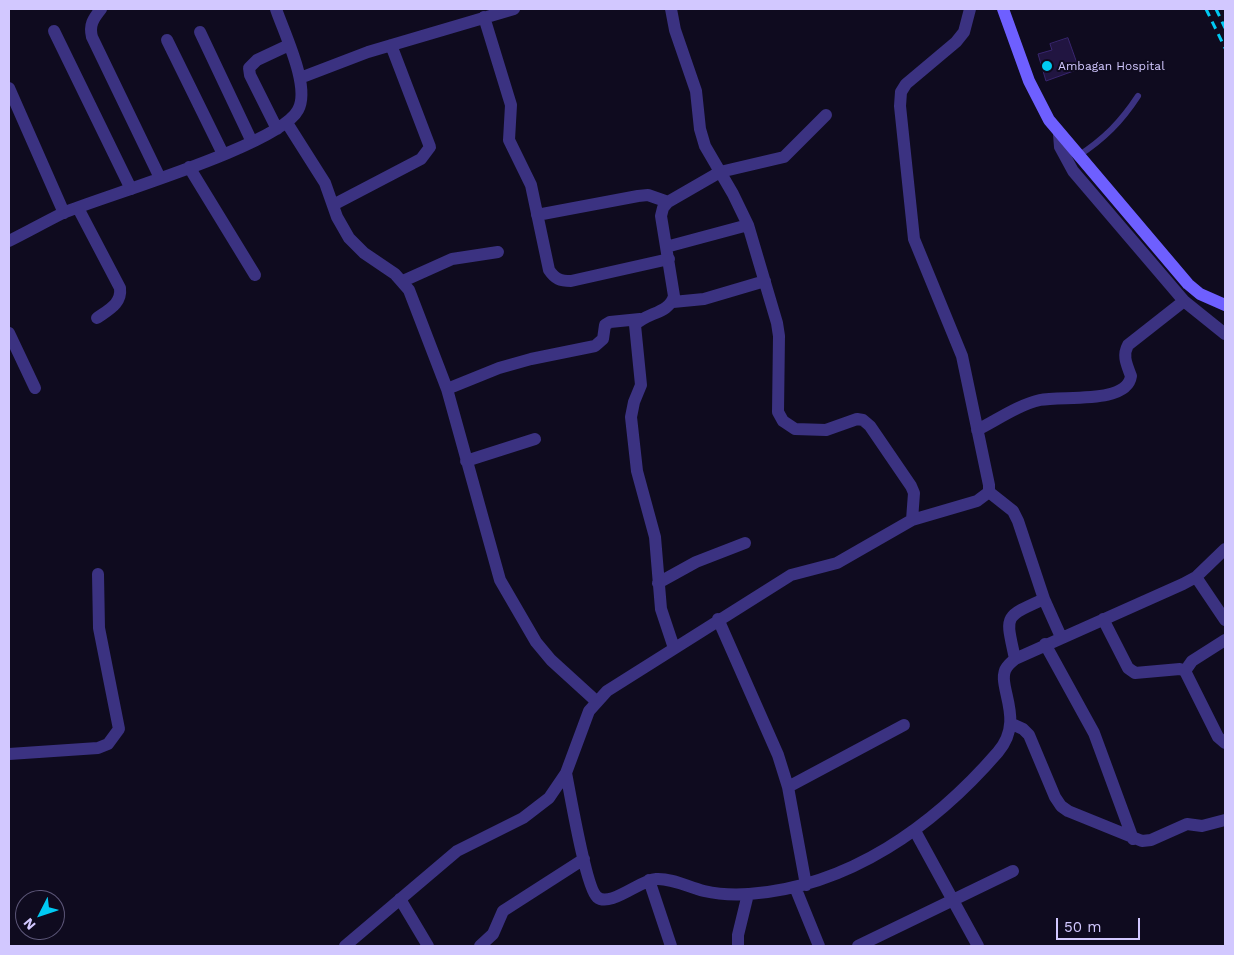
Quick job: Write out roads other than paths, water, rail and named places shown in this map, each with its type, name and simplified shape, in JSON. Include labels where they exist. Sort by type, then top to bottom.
[{"type":"main road","points":[[1003,9],[1039,104],[1059,134],[1188,284],[1200,294],[1225,305]]},
{"type":"street","points":[[101,9],[92,21],[90,29],[92,38],[160,178]]},
{"type":"street","points":[[9,241],[64,213],[189,168],[252,142],[282,126],[298,110],[302,96],[300,78],[276,9]]},
{"type":"street","points":[[300,78],[391,45],[514,9]]},
{"type":"street","points":[[671,9],[675,30],[696,91],[703,138],[720,172],[734,194],[748,225],[765,281],[779,336],[776,401],[778,412],[783,421],[795,429],[826,430],[857,419],[863,420],[870,426],[911,486],[914,493],[912,520]]},
{"type":"street","points":[[970,9],[964,32],[956,42],[906,84],[901,92],[900,106],[914,240],[957,340],[989,492],[1009,507],[1018,521],[1044,599],[1061,637]]},
{"type":"street","points":[[484,17],[511,105],[509,140],[527,176],[549,270],[554,277],[561,281],[571,281],[668,253],[748,225]]},
{"type":"street","points":[[54,31],[131,189]]},
{"type":"street","points":[[200,32],[252,142]]},
{"type":"street","points":[[167,40],[223,154]]},
{"type":"street","points":[[288,45],[258,60],[249,68],[250,75],[282,126],[325,183],[337,216],[356,246],[403,281],[415,302],[447,389],[500,580],[536,642],[551,660],[596,701]]},
{"type":"street","points":[[333,205],[421,159],[430,147],[391,45]]},
{"type":"street","points":[[9,88],[64,213]]},
{"type":"street","points":[[447,389],[523,361],[594,346],[602,339],[604,324],[640,319],[668,307],[673,302],[674,296],[661,216],[663,208],[668,202],[720,172],[784,157],[826,115]]},
{"type":"street","points":[[1059,134],[1060,147],[1073,171],[1184,301],[1225,334]]},
{"type":"street","points":[[189,168],[255,275]]},
{"type":"street","points":[[537,215],[643,195],[656,196],[668,202]]},
{"type":"street","points":[[78,208],[120,288],[121,296],[118,302],[97,318]]},
{"type":"street","points":[[403,281],[452,260],[498,252]]},
{"type":"street","points":[[673,302],[704,299],[765,281]]},
{"type":"street","points":[[977,430],[1028,403],[1041,399],[1103,397],[1127,385],[1131,376],[1124,351],[1128,345],[1184,301]]},
{"type":"street","points":[[640,319],[635,324],[634,331],[641,385],[634,402],[631,417],[639,481],[655,537],[661,609],[674,648]]},
{"type":"street","points":[[9,333],[35,388]]},
{"type":"street","points":[[466,461],[535,439]]},
{"type":"street","points":[[345,946],[457,851],[537,809],[558,787],[566,773],[589,711],[607,691],[718,619],[791,575],[836,563],[912,520],[977,501],[989,492]]},
{"type":"street","points":[[658,583],[696,562],[745,543]]},
{"type":"street","points":[[566,773],[584,859],[592,888],[597,897],[605,900],[649,880],[670,880],[716,892],[748,894],[801,886],[832,876],[915,831],[967,787],[1000,750],[1012,724],[1003,676],[1006,667],[1015,659],[1183,584],[1196,577],[1225,549]]},
{"type":"street","points":[[9,754],[98,748],[108,744],[119,728],[99,628],[98,574]]},
{"type":"street","points":[[1196,577],[1225,620]]},
{"type":"street","points":[[1015,659],[1008,624],[1010,617],[1014,613],[1044,599]]},
{"type":"street","points":[[718,619],[778,755],[788,787],[801,886],[819,946]]},
{"type":"street","points":[[1103,619],[1128,668],[1135,673],[1180,669],[1185,672],[1218,737],[1225,743]]},
{"type":"street","points":[[1185,672],[1192,662],[1225,640]]},
{"type":"street","points":[[1045,644],[1094,732],[1133,839]]},
{"type":"street","points":[[1012,724],[1023,729],[1029,735],[1055,797],[1061,806],[1133,839],[1151,840],[1187,824],[1202,826],[1225,820]]},
{"type":"street","points":[[788,787],[904,725]]},
{"type":"street","points":[[915,831],[978,946]]},
{"type":"street","points":[[480,946],[497,929],[499,916],[504,911],[584,859]]},
{"type":"street","points":[[858,946],[1013,871]]},
{"type":"street","points":[[649,880],[671,946]]},
{"type":"street","points":[[738,946],[738,935],[748,894]]},
{"type":"street","points":[[400,900],[428,946]]},
{"type":"lane","points":[[1078,156],[1107,136],[1121,121],[1138,96]]},
{"type":"railway","points":[[1206,9],[1225,48]]},
{"type":"railway","points":[[1216,9],[1225,28]]},
{"type":"place","name":"Ambagan Hospital","points":[[1047,66]]}]
